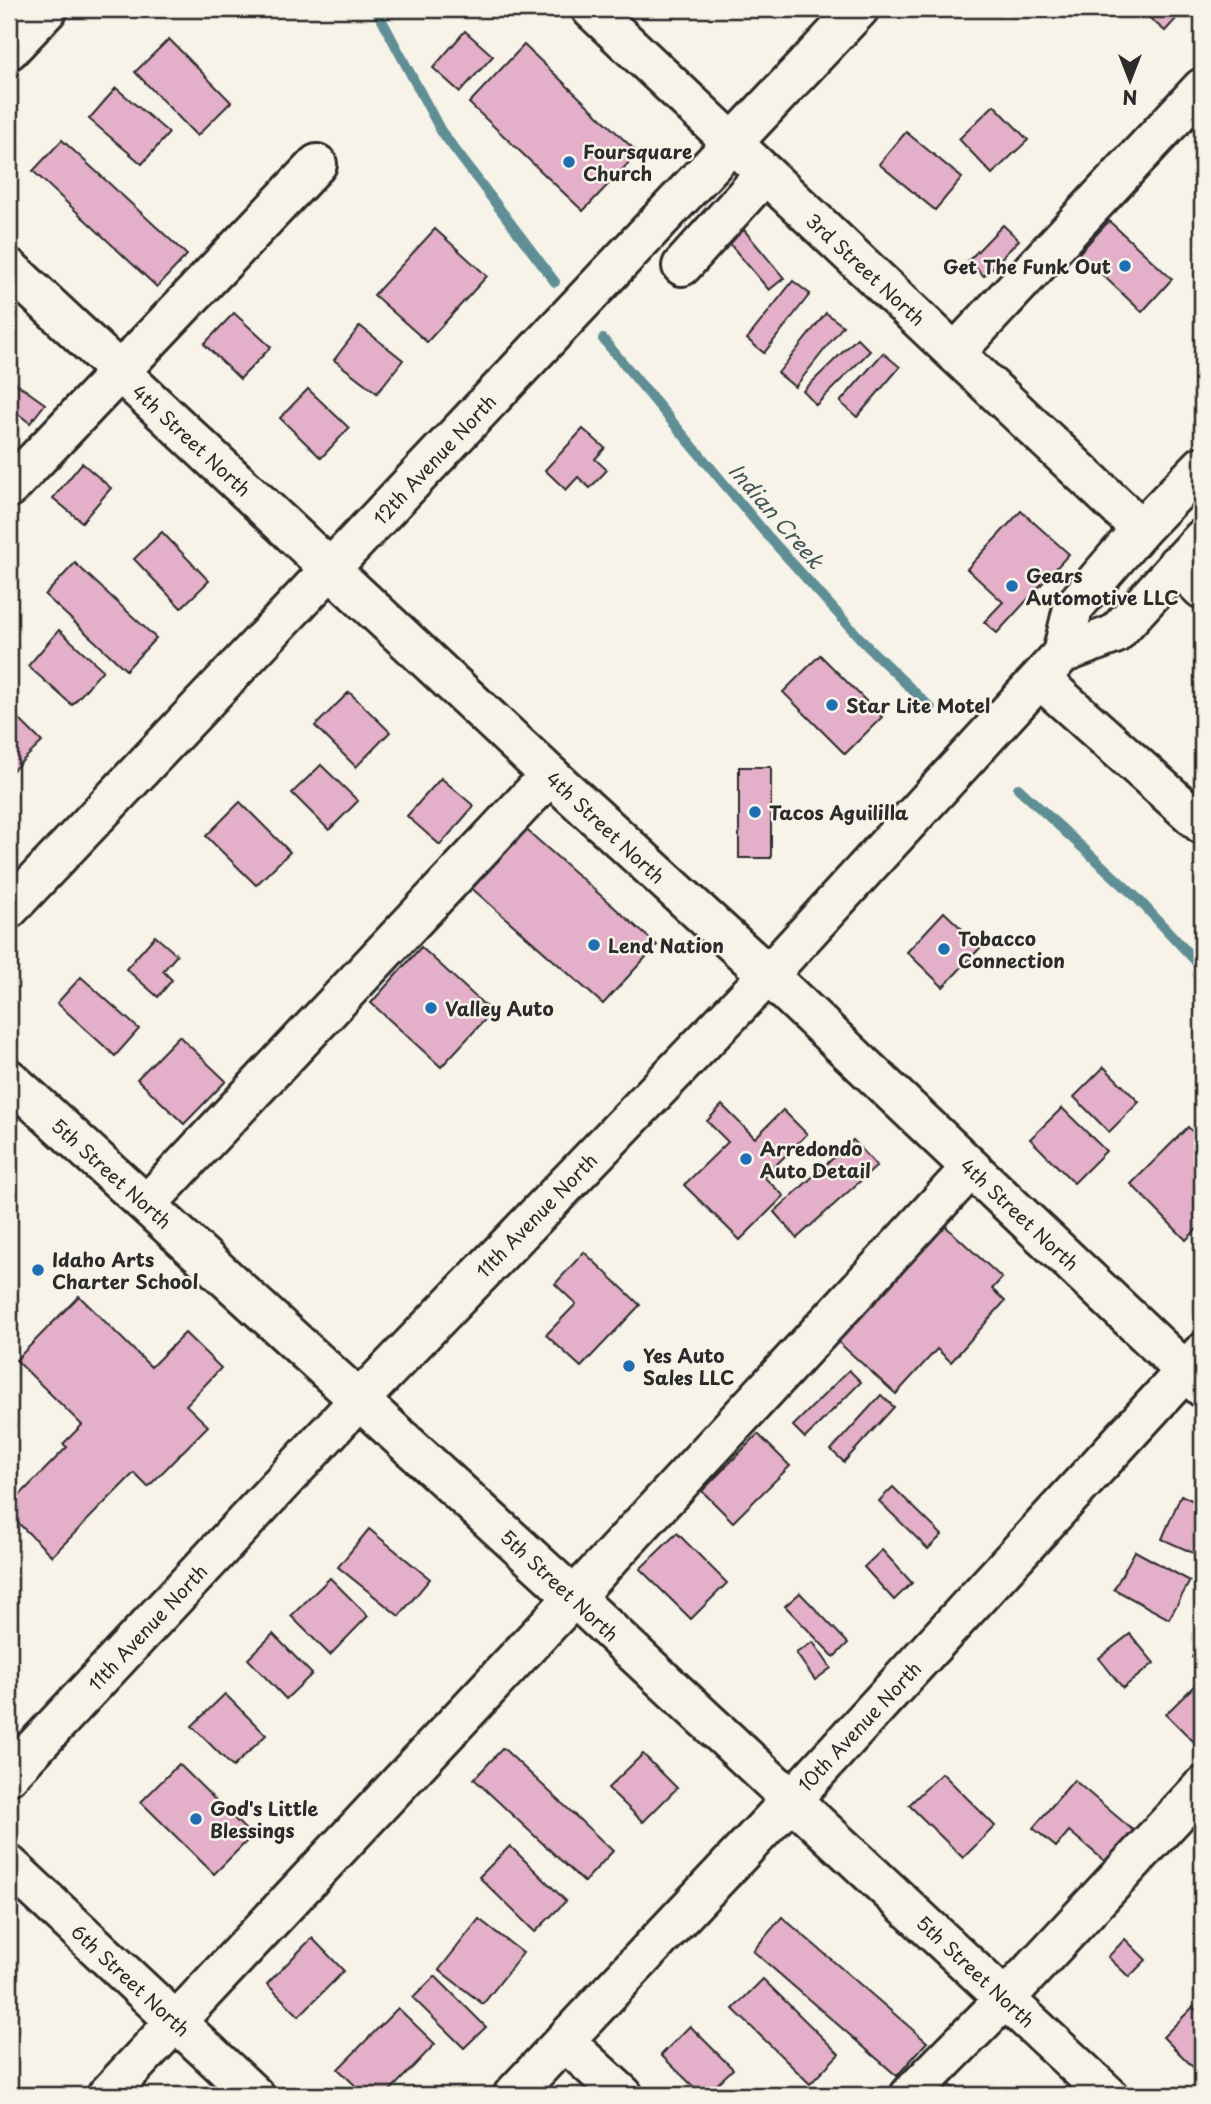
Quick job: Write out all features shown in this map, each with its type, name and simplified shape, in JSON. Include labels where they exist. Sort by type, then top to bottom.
[{"type":"street","points":[[9,50],[48,9]]},
{"type":"street","name":"3rd Street North","points":[[591,9],[1141,529]]},
{"type":"street","name":"12th Avenue North","points":[[9,909],[859,9]]},
{"type":"street","points":[[956,353],[1197,105]]},
{"type":"street","points":[[9,488],[317,164]]},
{"type":"street","points":[[682,266],[765,174]]},
{"type":"street","name":"4th Street North","points":[[9,268],[768,975],[971,1168],[1197,1370]]},
{"type":"street","name":"11th Avenue North","points":[[1051,666],[1073,608],[1141,529],[1202,466]]},
{"type":"street","name":"11th Avenue North","points":[[9,1775],[359,1400],[768,975],[1051,666],[1115,634],[1194,564]]},
{"type":"street","points":[[1051,666],[1202,824]]},
{"type":"street","points":[[147,1204],[551,775]]},
{"type":"street","name":"5th Street North","points":[[9,1079],[574,1597],[1108,2095]]},
{"type":"street","points":[[112,2094],[971,1168]]},
{"type":"street","name":"10th Avenue North","points":[[513,2095],[1197,1370]]},
{"type":"street","points":[[910,2095],[1006,1999],[1202,1787]]},
{"type":"street","name":"6th Street North","points":[[9,1866],[254,2095]]},
{"type":"street","points":[[564,2041],[623,2095]]},
{"type":"building","points":[[1139,9],[1185,9],[1165,31]]},
{"type":"building","points":[[465,31],[493,56],[460,92],[433,68]]},
{"type":"building","points":[[169,39],[231,102],[197,136],[135,72]]},
{"type":"building","points":[[524,45],[638,153],[583,211],[469,103]]},
{"type":"building","points":[[116,88],[169,133],[142,164],[89,119]]},
{"type":"building","points":[[994,105],[1028,140],[992,174],[959,139]]},
{"type":"building","points":[[906,132],[962,178],[935,210],[879,164]]},
{"type":"building","points":[[62,140],[187,255],[157,287],[33,171]]},
{"type":"building","name":"Get The Funk Out","points":[[1109,221],[1172,279],[1142,312],[1079,253]]},
{"type":"building","points":[[1003,225],[1019,240],[984,276],[968,261]]},
{"type":"building","points":[[435,229],[487,276],[427,342],[374,295]]},
{"type":"building","points":[[744,230],[784,278],[769,290],[729,243]]},
{"type":"building","points":[[793,281],[810,294],[764,353],[747,339]]},
{"type":"building","points":[[234,313],[271,347],[240,379],[204,344]]},
{"type":"building","points":[[826,313],[843,326],[795,387],[778,373]]},
{"type":"building","points":[[360,326],[403,360],[377,393],[334,360]]},
{"type":"building","points":[[857,338],[870,351],[816,405],[803,391]]},
{"type":"building","points":[[883,353],[900,367],[857,417],[840,402]]},
{"type":"building","points":[[10,379],[45,404],[30,423],[9,407]]},
{"type":"building","points":[[308,389],[349,428],[321,458],[280,418]]},
{"type":"building","points":[[583,429],[605,448],[595,459],[607,470],[590,488],[578,477],[566,490],[545,470]]},
{"type":"building","points":[[82,463],[111,488],[82,522],[53,498]]},
{"type":"building","name":"Gears Automotive LLC","points":[[1021,511],[1069,554],[997,633],[984,622],[1003,602],[967,569]]},
{"type":"building","points":[[162,532],[209,581],[181,608],[134,559]]},
{"type":"building","points":[[75,563],[156,638],[126,670],[45,595]]},
{"type":"building","points":[[59,630],[103,670],[72,705],[28,666]]},
{"type":"building","name":"Star Lite Motel","points":[[820,655],[882,717],[845,754],[783,692]]},
{"type":"building","points":[[349,692],[390,732],[356,767],[315,726]]},
{"type":"building","points":[[9,709],[42,742],[11,772],[9,770]]},
{"type":"building","points":[[321,765],[358,801],[329,830],[292,793]]},
{"type":"building","name":"Tacos Aguililla","points":[[739,767],[771,767],[771,858],[739,858]]},
{"type":"building","points":[[441,778],[474,806],[440,845],[407,816]]},
{"type":"building","points":[[240,802],[290,852],[256,885],[206,836]]},
{"type":"building","points":[[521,825],[657,945],[603,1004],[468,885]]},
{"type":"building","name":"Tobacco Connection","points":[[944,912],[981,947],[943,987],[907,952]]},
{"type":"building","points":[[155,936],[177,955],[163,971],[172,980],[158,997],[126,969]]},
{"type":"building","name":"Valley Auto","points":[[421,947],[492,1012],[441,1067],[371,1003]]},
{"type":"building","points":[[81,977],[139,1029],[115,1056],[57,1003]]},
{"type":"building","points":[[179,1036],[226,1081],[184,1124],[137,1079]]},
{"type":"building","points":[[1104,1067],[1139,1102],[1109,1132],[1074,1097]]},
{"type":"building","name":"Arredondo Auto Detail","points":[[722,1105],[755,1138],[783,1110],[807,1134],[764,1177],[784,1196],[740,1240],[684,1185],[728,1142],[707,1121]]},
{"type":"building","points":[[1062,1108],[1106,1151],[1074,1183],[1030,1139]]},
{"type":"building","points":[[1188,1127],[1202,1141],[1202,1224],[1186,1240],[1131,1184]]},
{"type":"building","points":[[853,1140],[877,1166],[797,1238],[774,1212]]},
{"type":"building","points":[[943,1224],[1002,1278],[992,1289],[1005,1301],[951,1362],[937,1349],[896,1394],[837,1341]]},
{"type":"building","points":[[584,1252],[640,1305],[581,1367],[546,1335],[576,1304],[555,1284]]},
{"type":"building","points":[[79,1296],[151,1367],[185,1333],[221,1368],[186,1405],[208,1426],[148,1487],[134,1473],[52,1556],[9,1514],[9,1506],[67,1447],[63,1444],[82,1425],[16,1360]]},
{"type":"building","points":[[849,1370],[861,1382],[805,1438],[793,1426]]},
{"type":"building","points":[[881,1395],[894,1407],[844,1462],[831,1450]]},
{"type":"building","points":[[758,1434],[790,1466],[733,1522],[702,1491]]},
{"type":"building","points":[[893,1487],[942,1535],[928,1549],[879,1501]]},
{"type":"building","points":[[1181,1495],[1202,1505],[1202,1557],[1162,1539]]},
{"type":"building","points":[[369,1529],[430,1579],[399,1616],[338,1567]]},
{"type":"building","points":[[677,1533],[727,1583],[691,1619],[640,1569]]},
{"type":"building","points":[[882,1550],[912,1583],[894,1600],[864,1567]]},
{"type":"building","points":[[1135,1551],[1190,1581],[1169,1619],[1114,1589]]},
{"type":"building","points":[[330,1578],[368,1616],[330,1655],[291,1616]]},
{"type":"building","points":[[800,1593],[848,1643],[834,1657],[785,1606]]},
{"type":"building","points":[[273,1634],[312,1674],[286,1699],[248,1659]]},
{"type":"building","points":[[1130,1634],[1154,1663],[1123,1688],[1099,1658]]},
{"type":"building","points":[[813,1642],[831,1668],[815,1680],[796,1653]]},
{"type":"building","points":[[1202,1644],[1202,1665],[1192,1657]]},
{"type":"building","points":[[1196,1684],[1202,1690],[1202,1733],[1194,1742],[1166,1714]]},
{"type":"building","points":[[225,1694],[266,1735],[233,1767],[192,1726]]},
{"type":"building","points":[[503,1748],[613,1851],[584,1882],[474,1779]]},
{"type":"building","points":[[643,1754],[677,1788],[643,1822],[608,1788]]},
{"type":"building","name":"God's Little Blessings","points":[[179,1764],[252,1836],[214,1874],[141,1802]]},
{"type":"building","points":[[942,1773],[995,1826],[963,1858],[909,1805]]},
{"type":"building","points":[[1074,1780],[1134,1831],[1107,1863],[1069,1831],[1056,1847],[1033,1828]]},
{"type":"building","points":[[510,1846],[566,1901],[535,1932],[479,1877]]},
{"type":"building","points":[[782,1917],[927,2042],[897,2076],[753,1951]]},
{"type":"building","points":[[479,1919],[523,1953],[483,2004],[439,1970]]},
{"type":"building","points":[[312,1938],[344,1971],[299,2016],[267,1984]]},
{"type":"building","points":[[1125,1939],[1146,1960],[1129,1977],[1108,1957]]},
{"type":"building","points":[[435,1976],[486,2027],[464,2048],[413,1998]]},
{"type":"building","points":[[763,1979],[839,2054],[810,2084],[733,2009]]},
{"type":"building","points":[[1193,2007],[1202,2016],[1202,2076],[1163,2037]]},
{"type":"building","points":[[398,2008],[435,2044],[386,2095],[365,2095],[338,2069]]},
{"type":"building","points":[[690,2026],[733,2069],[706,2095],[702,2095],[661,2055]]},
{"type":"building","points":[[947,2082],[961,2095],[934,2095]]},
{"type":"waterway","name":"Indian Creek","points":[[376,9],[441,131],[555,282]]},
{"type":"waterway","name":"Indian Creek","points":[[603,339],[767,535],[867,646],[931,708]]},
{"type":"waterway","name":"Indian Creek","points":[[1018,788],[1137,898],[1202,968]]},
{"type":"place","name":"Foursquare Church","points":[[569,162]]},
{"type":"place","name":"Get The Funk Out","points":[[1125,266]]},
{"type":"place","name":"Gears Automotive LLC","points":[[1012,586]]},
{"type":"place","name":"Star Lite Motel","points":[[832,705]]},
{"type":"place","name":"Tacos Aguililla","points":[[755,812]]},
{"type":"place","name":"Lend Nation","points":[[594,945]]},
{"type":"place","name":"Tobacco Connection","points":[[944,949]]},
{"type":"place","name":"Valley Auto","points":[[431,1008]]},
{"type":"place","name":"Arredondo Auto Detail","points":[[746,1159]]},
{"type":"place","name":"Idaho Arts Charter School","points":[[38,1270]]},
{"type":"place","name":"Yes Auto Sales LLC","points":[[629,1366]]},
{"type":"place","name":"God's Little Blessings","points":[[196,1819]]}]
